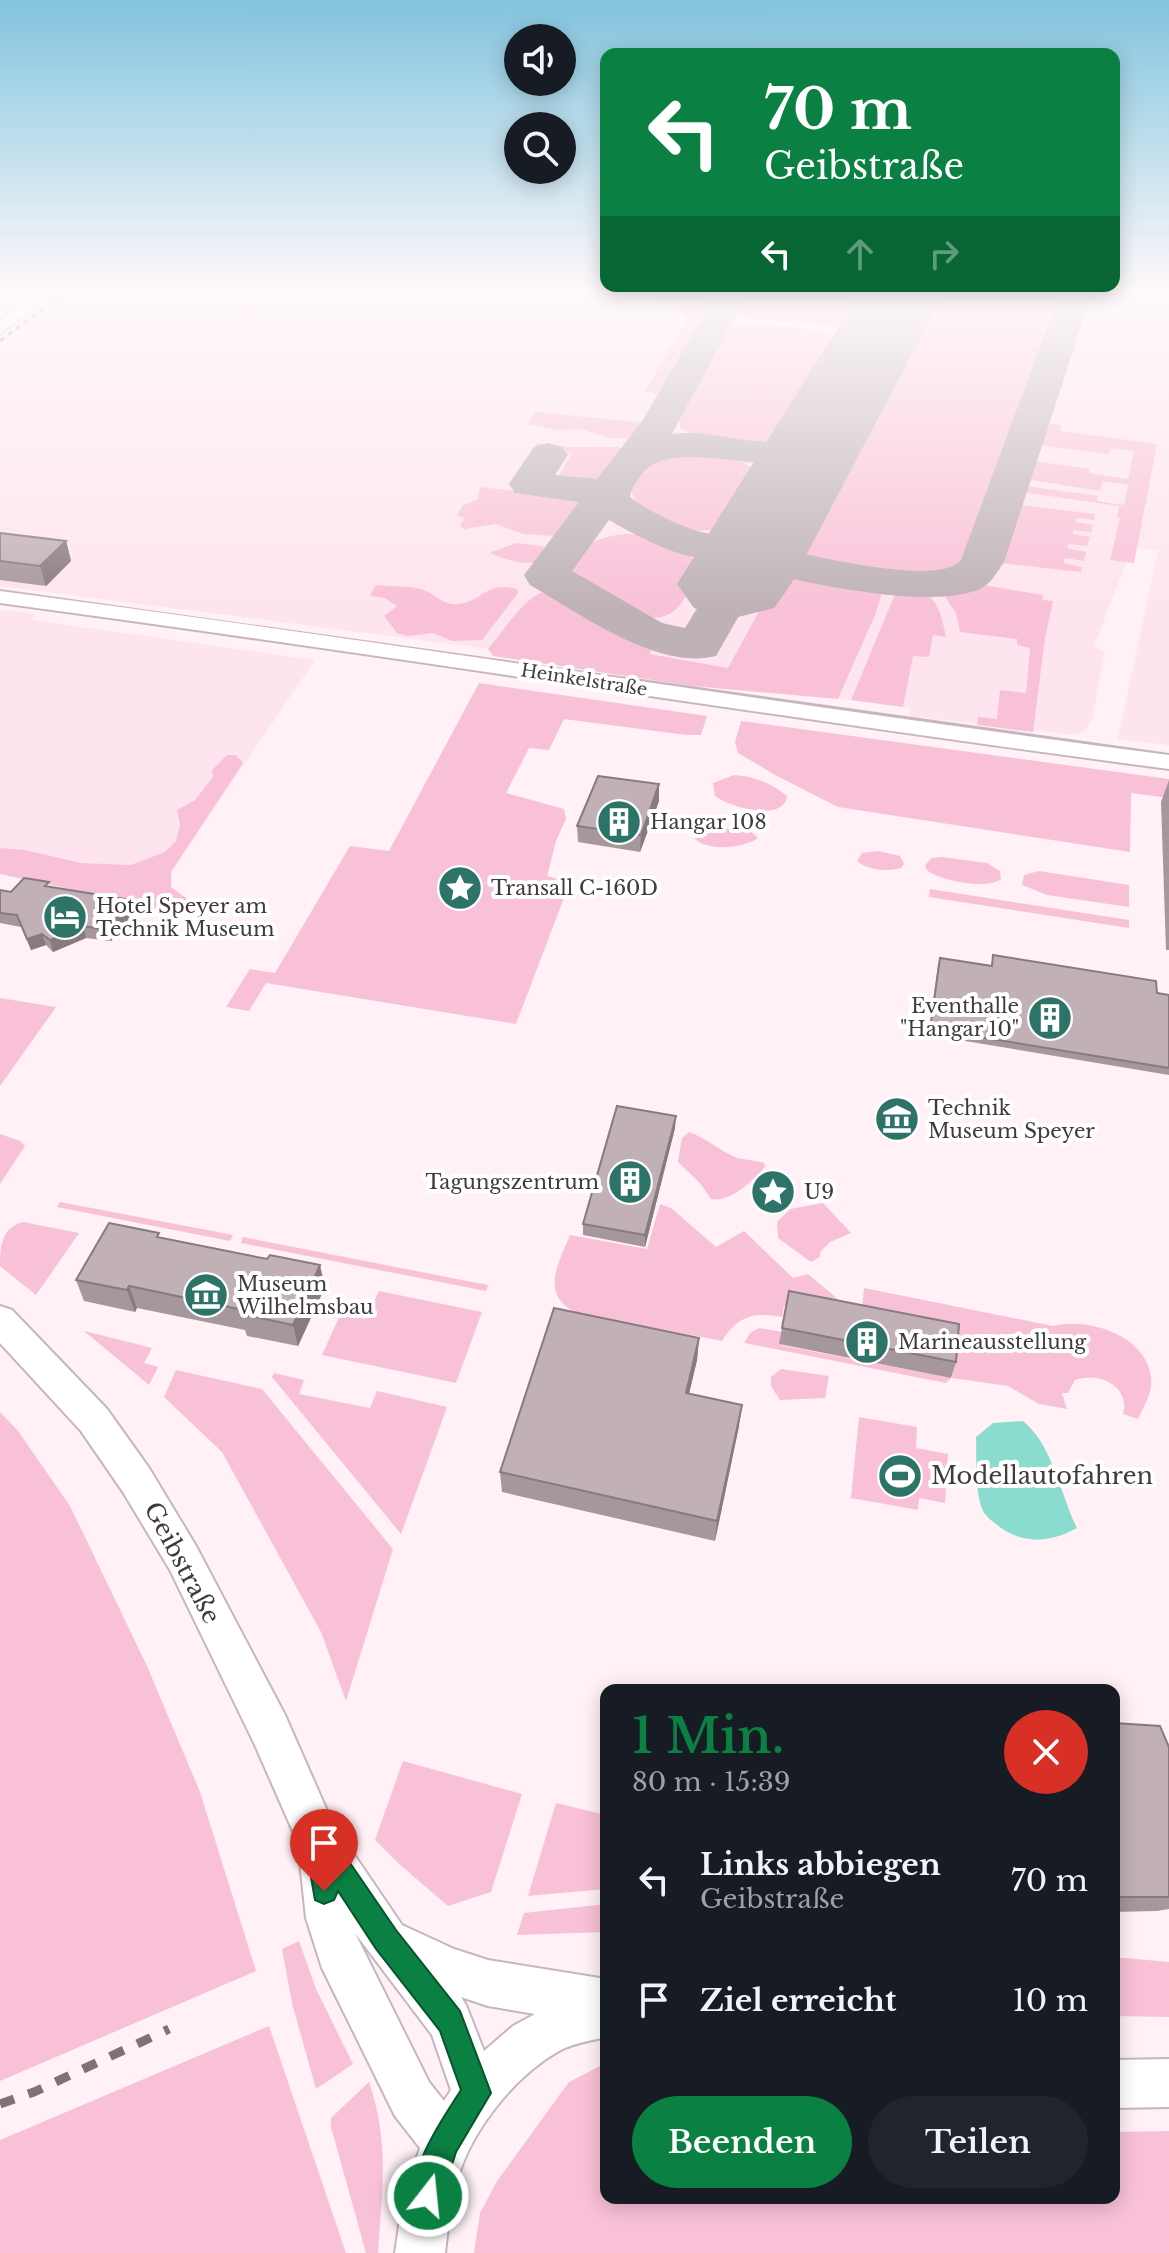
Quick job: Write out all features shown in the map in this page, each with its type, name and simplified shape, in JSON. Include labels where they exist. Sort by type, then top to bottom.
[{"type":"street","name":"Heinkelstraße","points":[[0,597],[273,633],[734,703],[1169,762]]},
{"type":"street","name":"Geibstraße","points":[[0,1320],[94,1420],[136,1480],[183,1558],[270,1730],[317,1837],[386,1940],[450,2021],[476,2093]]},
{"type":"street","name":"Geibstraße","points":[[317,1837],[328,1918],[338,1952],[412,2099],[445,2141]]},
{"type":"street","points":[[386,1940],[447,1970],[488,1983],[600,2001]]},
{"type":"street","points":[[420,2253],[434,2169],[445,2141],[476,2093],[522,2049],[545,2033],[600,2016]]},
{"type":"street","points":[[1120,2084],[1169,2083]]},
{"type":"shaded area","points":[[0,398],[1169,398],[1169,745],[1118,739],[1158,551],[1132,547],[1094,646],[1105,651],[1092,720],[1086,730],[1075,735],[909,716],[910,708],[617,670],[483,648],[0,586]]},
{"type":"shaded area","points":[[687,398],[807,398],[783,437],[760,445],[733,446],[702,440],[680,428],[679,413]]},
{"type":"shaded area","points":[[874,398],[1030,398],[969,565],[949,578],[922,579],[794,558],[792,551]]},
{"type":"shaded area","points":[[536,412],[649,423],[639,438],[609,438],[580,429],[558,430],[528,424]]},
{"type":"shaded area","points":[[1039,421],[1061,425],[1060,431],[1157,444],[1134,563],[1110,560],[1120,518],[1117,517],[1119,506],[1015,491],[1020,485],[1098,496],[1097,501],[1124,505],[1128,485],[1103,481],[1100,491],[1020,478],[1026,460],[1089,469],[1089,473],[1128,479],[1134,451],[1111,448],[1109,454],[1031,444]]},
{"type":"shaded area","points":[[537,443],[568,447],[618,447],[628,453],[602,480],[581,483],[558,477],[572,453],[534,448]]},
{"type":"shaded area","points":[[703,453],[733,458],[759,475],[725,526],[701,530],[677,527],[656,518],[640,505],[632,491],[634,476],[650,463],[682,454]]},
{"type":"shaded area","points":[[480,487],[531,493],[570,493],[578,495],[586,504],[565,532],[554,536],[523,534],[496,524],[464,529],[460,525],[465,518],[457,516],[462,506],[478,499]]},
{"type":"shaded area","points":[[1011,504],[1095,514],[1094,520],[1077,518],[1075,522],[1093,525],[1091,532],[1074,530],[1072,534],[1090,537],[1087,546],[1069,544],[1067,548],[1086,552],[1084,561],[1065,558],[1063,563],[1082,567],[1081,572],[991,562]]},
{"type":"shaded area","points":[[627,534],[670,543],[689,554],[695,563],[699,573],[688,593],[679,607],[664,616],[651,618],[622,612],[573,581],[569,567],[580,552],[600,539]]},
{"type":"shaded area","points":[[516,543],[541,546],[551,552],[538,562],[530,563],[489,553]]},
{"type":"shaded area","points":[[789,572],[872,583],[883,589],[875,615],[838,699],[692,686],[493,656],[488,649],[524,605],[538,594],[547,592],[578,602],[631,631],[655,646],[649,654],[728,668],[777,578]]},
{"type":"shaded area","points":[[972,583],[1043,595],[1042,600],[1053,601],[1033,732],[977,725],[978,717],[997,719],[1000,690],[1026,693],[1030,648],[1017,645],[1017,639],[960,632],[956,613],[943,594],[945,590]]},
{"type":"shaded area","points":[[376,585],[421,589],[453,604],[467,602],[491,589],[506,587],[517,589],[518,593],[482,640],[452,641],[433,633],[407,636],[397,633],[384,616],[397,606],[385,598],[370,596]]},
{"type":"shaded area","points":[[911,589],[927,594],[937,606],[946,637],[933,635],[929,657],[913,656],[903,707],[851,700],[896,592]]},
{"type":"shaded area","points":[[0,610],[36,614],[31,620],[315,660],[171,872],[0,869]]},
{"type":"shaded area","points":[[479,683],[707,716],[701,735],[564,719],[549,750],[529,748],[506,793],[564,809],[566,819],[556,841],[547,876],[570,882],[516,1024],[266,983],[249,1011],[226,1007],[250,969],[275,973],[350,846],[389,851]]},
{"type":"shaded area","points":[[741,721],[1169,779],[1169,798],[1131,793],[1130,852],[838,807],[738,753],[735,742]]},
{"type":"shaded area","points":[[227,755],[236,755],[243,763],[171,872],[171,887],[190,901],[190,908],[171,921],[159,917],[150,906],[0,874],[0,848],[25,850],[81,863],[131,865],[165,852],[176,841],[180,825],[177,810],[195,800],[213,777],[212,770]]},
{"type":"shaded area","points":[[734,775],[775,787],[787,796],[784,804],[767,811],[755,810],[715,796],[713,783]]},
{"type":"shaded area","points":[[709,826],[750,831],[758,838],[736,846],[709,846],[695,839],[697,830]]},
{"type":"shaded area","points":[[878,851],[900,856],[904,864],[901,868],[884,870],[857,861],[862,853]]},
{"type":"shaded area","points":[[932,858],[987,863],[1000,871],[1001,879],[986,884],[963,883],[926,869],[925,865]]},
{"type":"shaded area","points":[[1039,871],[1129,885],[1129,907],[1047,895],[1022,885],[1024,875]]},
{"type":"shaded area","points":[[930,889],[1129,920],[1129,928],[929,897]]},
{"type":"shaded area","points":[[0,998],[56,1007],[0,1086]]},
{"type":"shaded area","points":[[689,1132],[735,1157],[764,1163],[765,1167],[733,1194],[711,1199],[700,1183],[678,1162],[682,1138]]},
{"type":"shaded area","points":[[0,1134],[25,1146],[0,1184]]},
{"type":"shaded area","points":[[60,1202],[233,1235],[230,1241],[57,1207]]},
{"type":"shaded area","points":[[823,1203],[851,1233],[830,1242],[820,1252],[820,1257],[811,1262],[778,1238],[777,1222],[790,1209]]},
{"type":"shaded area","points":[[660,1204],[671,1208],[716,1247],[744,1231],[793,1278],[808,1274],[840,1301],[844,1317],[784,1306],[782,1317],[763,1315],[747,1318],[734,1326],[722,1341],[574,1312],[564,1304],[557,1296],[555,1277],[570,1235],[647,1249]]},
{"type":"shaded area","points":[[23,1222],[79,1233],[36,1295],[0,1266],[1,1245],[6,1234]]},
{"type":"shaded area","points":[[243,1237],[488,1285],[486,1291],[241,1243]]},
{"type":"shaded area","points":[[864,1288],[1053,1326],[1082,1324],[1113,1332],[1127,1340],[1147,1362],[1151,1377],[1148,1399],[1138,1419],[1123,1414],[1122,1396],[1111,1383],[1102,1379],[1075,1380],[1068,1393],[1062,1393],[1067,1409],[1039,1404],[1008,1386],[952,1378],[956,1339],[861,1320]]},
{"type":"shaded area","points":[[379,1291],[482,1312],[456,1383],[322,1355],[341,1313],[366,1319]]},
{"type":"shaded area","points":[[759,1328],[782,1332],[780,1345],[951,1378],[946,1383],[744,1343],[750,1333]]},
{"type":"shaded area","points":[[84,1331],[152,1348],[144,1363],[158,1367],[149,1385]]},
{"type":"shaded area","points":[[781,1369],[829,1376],[825,1398],[780,1400],[771,1386],[771,1377]]},
{"type":"shaded area","points":[[176,1370],[262,1389],[393,1549],[346,1701],[321,1632],[222,1452],[164,1397]]},
{"type":"shaded area","points":[[274,1373],[304,1380],[299,1394],[370,1408],[377,1391],[447,1407],[401,1534],[272,1377]]},
{"type":"shaded area","points":[[0,1412],[18,1431],[70,1506],[147,1666],[200,1792],[256,1971],[0,2081]]},
{"type":"shaded area","name":"Modellautofahren","points":[[859,1417],[917,1427],[916,1448],[948,1454],[945,1503],[919,1498],[918,1510],[851,1498]]},
{"type":"shaded area","points":[[1023,1421],[1049,1456],[1077,1528],[1048,1539],[1029,1539],[1010,1533],[987,1516],[980,1503],[976,1437],[993,1423]]},
{"type":"shaded area","points":[[403,1761],[522,1794],[491,1892],[448,1906],[375,1840]]},
{"type":"shaded area","points":[[556,1803],[600,1814],[600,1890],[528,1896]]},
{"type":"shaded area","points":[[600,1905],[600,1932],[517,1935],[524,1913]]},
{"type":"shaded area","points":[[299,1941],[316,1989],[353,2064],[316,2089],[292,2003],[282,1949]]},
{"type":"shaded area","points":[[1120,1958],[1169,1962],[1169,2017],[1120,2016]]},
{"type":"shaded area","points":[[269,2026],[346,2253],[0,2253],[0,2140]]},
{"type":"shaded area","points":[[600,2066],[600,2204],[1120,2204],[1120,2132],[1169,2131],[1169,2253],[474,2253],[480,2213],[497,2181],[569,2082]]},
{"type":"shaded area","points":[[369,2082],[382,2147],[378,2253],[366,2253],[331,2127],[331,2118]]},
{"type":"building","points":[[0,533],[66,541],[40,566],[0,561]]},
{"type":"building","name":"Hangar 108","points":[[598,776],[659,784],[641,835],[577,826]]},
{"type":"building","name":"Hotel Speyer am Technik Museum","points":[[24,878],[49,882],[45,886],[131,900],[107,930],[83,926],[50,940],[42,934],[27,939],[17,915],[0,913],[0,890],[11,892]]},
{"type":"building","name":"Eventhalle \"Hangar 10\"","points":[[993,955],[1156,981],[1157,993],[1169,995],[1169,1068],[930,1029],[940,958],[992,966]]},
{"type":"building","name":"Tagungszentrum","points":[[617,1106],[676,1116],[645,1235],[583,1224]]},
{"type":"building","points":[[109,1223],[159,1233],[157,1237],[267,1259],[270,1255],[320,1265],[293,1325],[241,1314],[243,1310],[129,1286],[127,1290],[76,1280]]},
{"type":"building","points":[[789,1291],[959,1324],[956,1362],[782,1328]]},
{"type":"building","points":[[554,1308],[699,1338],[686,1393],[742,1405],[717,1521],[500,1472]]},
{"type":"building","points":[[1120,1723],[1160,1726],[1169,1747],[1169,1897],[1120,1897]]},
{"type":"taxiway","points":[[610,490],[660,423],[674,398]]},
{"type":"taxiway","points":[[759,541],[758,550],[771,561],[894,582],[931,585],[963,580],[972,575],[982,562],[1039,398]]},
{"type":"taxiway","points":[[638,456],[658,447],[680,444],[770,454],[792,453],[814,446]]},
{"type":"taxiway","points":[[548,455],[529,484],[608,493]]},
{"type":"taxiway","points":[[610,490],[609,498],[617,508],[690,542],[709,547],[728,547],[746,543],[764,532]]},
{"type":"taxiway","points":[[608,493],[546,575],[646,633],[699,646],[734,584]]},
{"type":"runway","points":[[734,584],[841,398]]},
{"type":"railway","points":[[0,2104],[34,2092],[169,2029]]},
{"type":"place","name":"Hangar 108","points":[[619,822]]},
{"type":"place","name":"Transall C-160D","points":[[460,888]]},
{"type":"place","name":"Hotel Speyer am Technik Museum","points":[[65,917]]},
{"type":"place","name":"Eventhalle \"Hangar 10\"","points":[[1050,1018]]},
{"type":"place","name":"Technik Museum Speyer","points":[[897,1119]]},
{"type":"place","name":"Tagungszentrum","points":[[630,1182]]},
{"type":"place","name":"U9","points":[[773,1192]]},
{"type":"place","name":"Museum Wilhelmsbau","points":[[206,1295]]},
{"type":"place","name":"Marineausstellung","points":[[867,1342]]},
{"type":"place","name":"Modellautofahren","points":[[900,1476]]},
{"type":"route","points":[[324,1891],[317,1837],[386,1940],[450,2021],[464,2053],[476,2093],[445,2141],[428,2196]]}]
